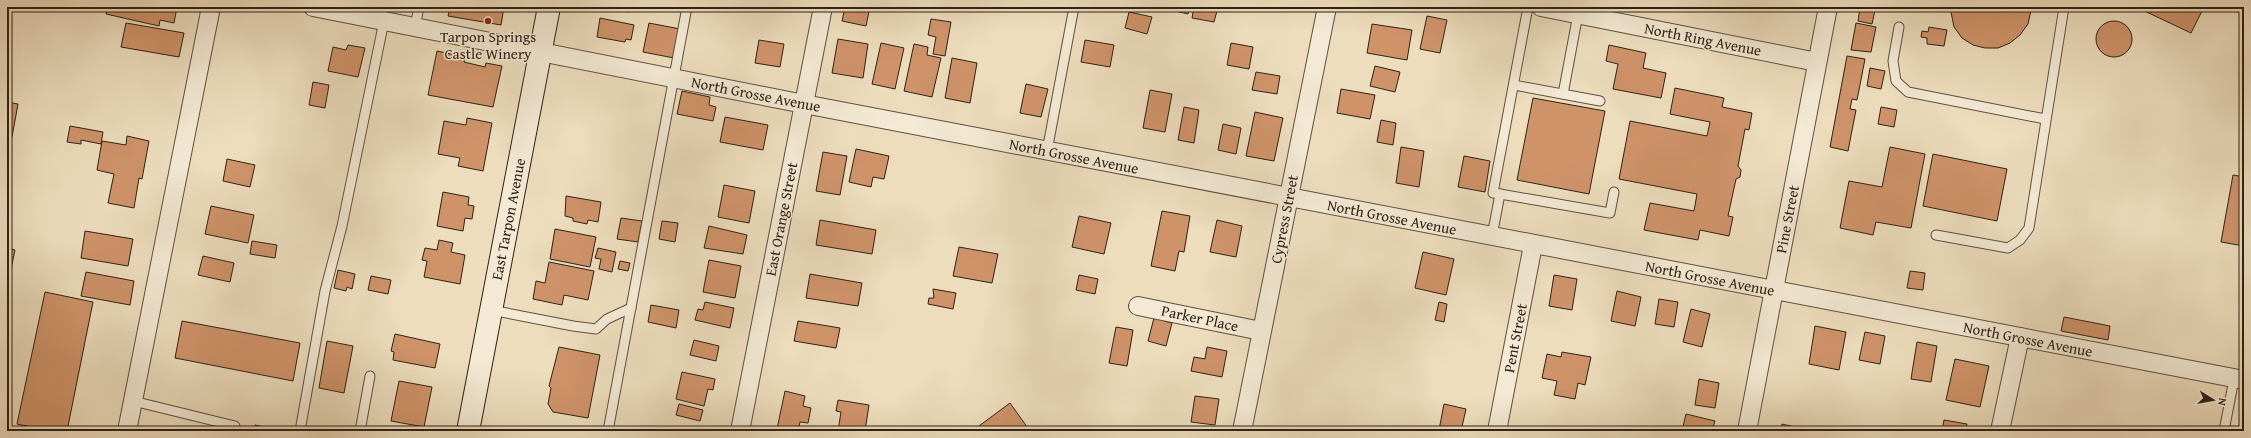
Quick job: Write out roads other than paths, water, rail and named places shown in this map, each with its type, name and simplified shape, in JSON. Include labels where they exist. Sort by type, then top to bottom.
[{"type":"main road","name":"East Tarpon Avenue","points":[[468,431],[549,7]]},
{"type":"street","points":[[127,431],[211,7]]},
{"type":"street","name":"North Grosse Avenue","points":[[313,7],[804,104],[2239,380]]},
{"type":"street","name":"East Orange Street","points":[[740,431],[823,7]]},
{"type":"street","name":"Cypress Street","points":[[1242,431],[1327,7]]},
{"type":"street","name":"North Ring Avenue","points":[[1541,7],[1817,62]]},
{"type":"street","name":"Pine Street","points":[[1747,431],[1828,7]]},
{"type":"street","name":"Pent Street","points":[[1497,431],[1534,245]]},
{"type":"street","name":"Parker Place","points":[[1138,306],[1262,331]]},
{"type":"street","points":[[2000,431],[2020,337]]},
{"type":"lane","points":[[415,27],[419,7]]},
{"type":"lane","points":[[608,431],[687,7]]},
{"type":"lane","points":[[1047,151],[1074,7]]},
{"type":"lane","points":[[1528,7],[1493,192],[1610,213],[1614,192]]},
{"type":"lane","points":[[1936,235],[2008,248],[2020,240],[2028,228],[2064,7]]},
{"type":"lane","points":[[1562,94],[1578,14]]},
{"type":"lane","points":[[300,431],[325,291],[342,226],[384,21]]},
{"type":"lane","points":[[1899,27],[1893,61],[1896,81],[1908,92],[2045,119]]},
{"type":"lane","points":[[1514,85],[1600,101]]},
{"type":"lane","points":[[1492,236],[1500,194]]},
{"type":"lane","points":[[491,310],[573,326],[596,328],[607,319],[631,308]]},
{"type":"lane","points":[[360,431],[370,376]]},
{"type":"lane","points":[[2224,431],[2239,380]]},
{"type":"lane","points":[[133,401],[234,426]]},
{"type":"place","name":"Tarpon Springs Castle Winery","points":[[488,21]]}]
